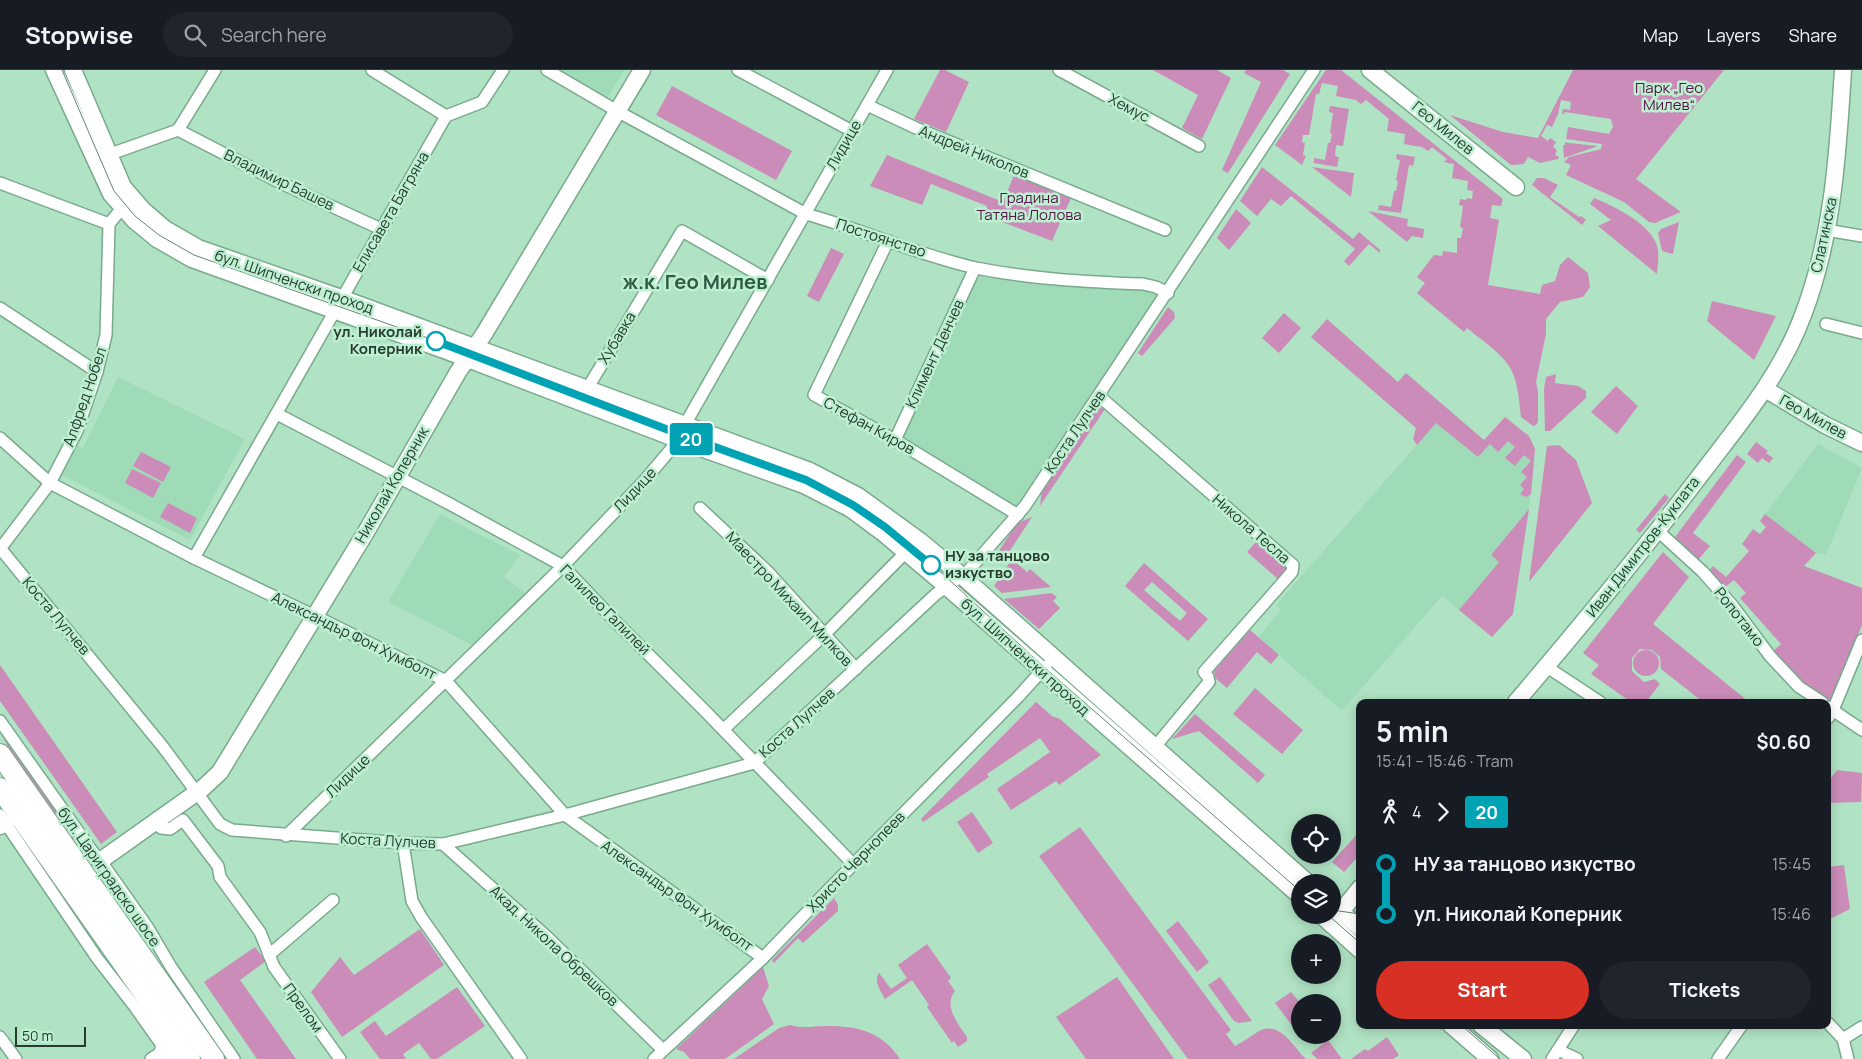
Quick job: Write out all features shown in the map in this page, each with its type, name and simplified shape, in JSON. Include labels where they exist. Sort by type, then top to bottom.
[{"type":"highway","name":"бул. Цариградско шосе","points":[[0,754],[214,1059]]},
{"type":"highway","points":[[0,788],[190,1059]]},
{"type":"main road","name":"бул. Шипченски проход","points":[[54,70],[101,157]]},
{"type":"main road","name":"бул. Шипченски проход","points":[[73,70],[111,194],[127,203],[157,239],[192,260],[338,304],[681,432],[804,485],[851,509],[906,552],[1041,672],[1291,888]]},
{"type":"main road","name":"Николай Коперник","points":[[100,861],[208,785],[220,772],[471,353],[523,271],[642,70]]},
{"type":"main road","name":"Гео Милев","points":[[1370,70],[1516,187]]},
{"type":"main road","name":"Слатинска","points":[[1765,389],[1778,369],[1803,317],[1811,293],[1826,230],[1838,149],[1843,70]]},
{"type":"main road","name":"Гео Милев","points":[[1765,389],[1825,425],[1862,442]]},
{"type":"main road","name":"Иван Димитров-Куклата","points":[[1519,699],[1658,531],[1765,389]]},
{"type":"main road","name":"бул. Шипченски проход","points":[[681,432],[810,471],[858,496],[890,518],[962,576],[1298,874]]},
{"type":"main road","points":[[1341,905],[1356,892]]},
{"type":"main road","points":[[1341,919],[1356,926]]},
{"type":"main road","points":[[1339,924],[1356,945]]},
{"type":"main road","points":[[1456,1029],[1490,1059]]},
{"type":"main road","points":[[1486,1029],[1523,1059]]},
{"type":"street","points":[[101,157],[178,130],[215,70]]},
{"type":"street","points":[[372,70],[446,116],[482,102],[503,70]]},
{"type":"street","name":"Постоянство","points":[[547,70],[617,111],[806,214],[975,268],[1056,279],[1143,284],[1156,287],[1168,293]]},
{"type":"street","points":[[738,70],[852,131]]},
{"type":"street","name":"Лидице","points":[[286,836],[562,566],[644,482],[670,449],[887,70]]},
{"type":"street","name":"Хемус","points":[[1059,70],[1199,146]]},
{"type":"street","name":"Коста Лулчев","points":[[0,549],[157,741],[220,824],[238,832],[443,844],[565,815],[754,762],[936,594],[974,565],[1018,515],[1168,293],[1314,70]]},
{"type":"street","name":"Андрей Николов","points":[[867,105],[916,128],[1165,230]]},
{"type":"street","name":"Елисавета Багряна","points":[[194,558],[446,116]]},
{"type":"street","name":"Владимир Башев","points":[[178,130],[283,184],[381,229]]},
{"type":"street","points":[[0,183],[109,224],[127,203]]},
{"type":"street","name":"Алфред Нобел","points":[[0,549],[50,483],[77,431],[97,372],[106,335],[109,224]]},
{"type":"street","points":[[1826,230],[1862,236]]},
{"type":"street","name":"Хубавка","points":[[583,395],[682,231],[768,280]]},
{"type":"street","name":"Стефан Киров","points":[[888,241],[814,395],[895,440],[1018,515]]},
{"type":"street","name":"Климент Денчев","points":[[895,440],[975,268]]},
{"type":"street","points":[[0,308],[97,372]]},
{"type":"street","points":[[1826,324],[1862,333]]},
{"type":"street","name":"Никола Тесла","points":[[1099,396],[1293,565],[1292,572],[1204,672],[1209,682],[1154,748]]},
{"type":"street","name":"Галилео Галилей","points":[[277,414],[562,566],[853,864]]},
{"type":"street","name":"Александър Фон Хумболт","points":[[0,438],[50,483],[194,558],[446,681],[565,815],[764,958]]},
{"type":"street","name":"Маестро Михаил Милков","points":[[700,508],[768,572],[856,669]]},
{"type":"street","name":"Ропотамо","points":[[1658,531],[1703,572],[1732,605],[1770,656],[1793,680],[1818,699]]},
{"type":"street","points":[[724,730],[825,634],[906,552]]},
{"type":"street","points":[[1831,707],[1862,640]]},
{"type":"street","name":"Христо Чернопеев","points":[[654,1059],[764,958],[1053,658]]},
{"type":"street","points":[[1547,667],[1595,699]]},
{"type":"street","points":[[1831,712],[1862,730]]},
{"type":"street","name":"бул. Цариградско шосе","points":[[0,720],[148,928],[170,967],[234,1059]]},
{"type":"street","name":"Прелом","points":[[156,821],[162,828],[170,830],[183,820],[218,866],[220,876],[260,932],[274,967],[340,1059]]},
{"type":"street","points":[[2,821],[97,958],[136,1008],[165,1057]]},
{"type":"street","points":[[403,843],[412,901],[421,917],[521,1059]]},
{"type":"street","name":"Акад. Никола Обрешков","points":[[443,844],[546,936],[663,1050]]},
{"type":"street","points":[[269,955],[333,900]]},
{"type":"street","points":[[1831,1025],[1843,1039],[1848,1059]]},
{"type":"street","points":[[1843,1039],[1862,1027]]},
{"type":"street","points":[[1571,1029],[1555,1055],[1577,1059]]},
{"type":"street","points":[[1718,1059],[1739,1029]]},
{"type":"street","points":[[0,1037],[16,1059]]},
{"type":"shaded area","points":[[558,70],[625,70],[607,98]]},
{"type":"shaded area","points":[[975,268],[1116,283],[1168,293],[1018,515],[895,440]]},
{"type":"shaded area","points":[[118,377],[245,439],[190,540],[61,475],[75,445],[83,448]]},
{"type":"shaded area","points":[[1436,423],[1478,457],[1490,444],[1512,433],[1529,436],[1535,449],[1529,509],[1491,555],[1499,562],[1459,610],[1442,596],[1342,711],[1258,637],[1281,610],[1276,605]]},
{"type":"shaded area","points":[[1818,444],[1862,468],[1826,555],[1816,553],[1765,514]]},
{"type":"shaded area","points":[[440,514],[520,555],[504,577],[528,595],[474,646],[388,602]]},
{"type":"green space","points":[[940,70],[945,70],[969,82],[946,132],[914,119]]},
{"type":"green space","points":[[1153,70],[1217,70],[1231,78],[1202,139],[1182,128],[1198,95]]},
{"type":"green space","points":[[1246,70],[1283,70],[1290,74],[1228,173],[1222,170],[1261,82],[1244,73]]},
{"type":"green space","points":[[1326,70],[1341,70],[1503,199],[1501,206],[1492,205],[1490,218],[1499,220],[1488,285],[1540,294],[1542,285],[1555,281],[1560,265],[1568,257],[1588,273],[1590,287],[1583,297],[1560,302],[1546,319],[1546,334],[1536,382],[1538,422],[1536,425],[1533,426],[1521,417],[1516,384],[1512,372],[1505,361],[1467,328],[1464,332],[1417,293],[1425,283],[1417,277],[1434,255],[1442,256],[1443,251],[1457,253],[1457,238],[1461,238],[1463,228],[1460,227],[1463,206],[1459,205],[1460,199],[1472,199],[1473,191],[1467,190],[1468,181],[1452,178],[1454,164],[1444,162],[1447,159],[1432,147],[1428,151],[1422,147],[1404,144],[1405,134],[1387,131],[1389,119],[1366,100],[1361,104],[1356,100],[1336,96],[1338,86],[1322,83],[1319,94],[1316,94],[1309,135],[1303,135],[1302,142],[1305,143],[1303,155],[1306,156],[1302,165],[1275,145]]},
{"type":"green space","name":"Парк „Гео Милев“","points":[[1573,70],[1724,70],[1636,179],[1681,212],[1655,223],[1649,222],[1624,202],[1566,175],[1571,165],[1564,162],[1569,157],[1601,149],[1602,144],[1566,139],[1568,127],[1609,134],[1613,127],[1611,119],[1565,112],[1562,114],[1563,109],[1570,110],[1571,102],[1561,100],[1558,114],[1552,127],[1547,125],[1541,136],[1548,141],[1550,138],[1556,142],[1553,147],[1557,150],[1555,155],[1559,157],[1558,159],[1540,163],[1528,157],[1524,164],[1511,165],[1450,115],[1503,132],[1538,138]]},
{"type":"green space","points":[[672,86],[792,151],[776,180],[656,115]]},
{"type":"green space","points":[[1330,106],[1349,109],[1343,146],[1336,145],[1335,156],[1339,157],[1337,167],[1314,163],[1314,158],[1325,160],[1328,143],[1330,143],[1333,113],[1329,112]]},
{"type":"green space","points":[[1565,142],[1598,146],[1564,158],[1563,145],[1565,145]]},
{"type":"green space","points":[[1397,154],[1415,157],[1413,166],[1409,165],[1401,213],[1378,210],[1379,205],[1391,207],[1398,181],[1396,180],[1400,160],[1396,159]]},
{"type":"green space","name":"Градина Татяна Лолова","points":[[887,155],[1003,202],[1014,175],[1071,198],[1052,241],[984,215],[987,206],[931,184],[922,205],[870,186]]},
{"type":"green space","points":[[1262,167],[1353,239],[1359,232],[1380,250],[1380,253],[1369,244],[1349,266],[1344,261],[1355,249],[1291,196],[1281,206],[1271,199],[1257,216],[1240,201]]},
{"type":"green space","points":[[1312,167],[1354,173],[1351,197]]},
{"type":"green space","points":[[1537,178],[1544,178],[1558,185],[1550,197],[1586,220],[1582,225],[1532,185]]},
{"type":"green space","points":[[1594,198],[1638,221],[1651,235],[1658,250],[1657,274],[1598,226],[1611,220],[1590,204]]},
{"type":"green space","points":[[1236,209],[1251,223],[1229,250],[1217,238]]},
{"type":"green space","points":[[1368,211],[1408,219],[1407,226],[1424,229],[1423,238],[1412,236],[1407,242]]},
{"type":"green space","points":[[1679,222],[1673,254],[1662,251],[1658,233],[1661,229]]},
{"type":"green space","points":[[831,248],[844,254],[819,302],[807,296]]},
{"type":"green space","points":[[1712,301],[1776,316],[1754,360],[1707,321]]},
{"type":"green space","points":[[1168,307],[1174,312],[1175,318],[1142,356],[1138,353]]},
{"type":"green space","points":[[1284,313],[1301,328],[1279,353],[1262,338]]},
{"type":"green space","points":[[1327,319],[1398,382],[1406,373],[1484,440],[1505,417],[1529,436],[1535,449],[1531,494],[1526,497],[1520,494],[1524,489],[1520,485],[1527,477],[1521,472],[1531,461],[1524,455],[1515,466],[1505,458],[1515,447],[1508,441],[1498,452],[1490,444],[1478,457],[1436,423],[1417,445],[1413,439],[1416,428],[1311,337]]},
{"type":"green space","points":[[1556,374],[1555,383],[1578,386],[1586,391],[1586,398],[1550,431],[1545,431],[1544,389],[1546,377]]},
{"type":"green space","points":[[1616,386],[1638,406],[1617,434],[1591,412]]},
{"type":"green space","points":[[1099,407],[1105,409],[1040,506],[1042,488],[1094,409]]},
{"type":"green space","points":[[1756,442],[1768,451],[1766,453],[1773,458],[1769,463],[1762,458],[1758,463],[1747,454]]},
{"type":"green space","points":[[1559,445],[1576,460],[1592,503],[1529,582],[1547,446]]},
{"type":"green space","points":[[141,452],[171,467],[163,482],[133,466]]},
{"type":"green space","points":[[1737,455],[1746,462],[1693,533],[1710,546],[1698,560],[1675,537]]},
{"type":"green space","points":[[132,469],[161,483],[153,498],[125,483]]},
{"type":"green space","points":[[1665,494],[1669,498],[1640,533],[1636,530]]},
{"type":"green space","points":[[168,503],[197,518],[190,533],[160,517]]},
{"type":"green space","points":[[1529,509],[1513,614],[1492,637],[1459,610],[1499,562],[1491,555]]},
{"type":"green space","points":[[1765,514],[1816,553],[1804,566],[1862,588],[1862,625],[1831,702],[1831,699],[1827,699],[1803,682],[1773,651],[1781,644],[1740,598],[1746,593],[1734,580],[1724,588],[1708,572],[1713,566],[1726,577],[1749,551],[1742,544],[1753,529],[1760,534],[1766,527],[1760,521]]},
{"type":"green space","points":[[1032,517],[1002,563],[995,557],[1016,524]]},
{"type":"green space","points":[[1256,542],[1287,569],[1278,579],[1247,552]]},
{"type":"green space","points":[[1663,552],[1689,577],[1653,624],[1745,699],[1699,699],[1661,669],[1660,657],[1652,650],[1640,649],[1632,658],[1632,671],[1644,682],[1655,679],[1660,684],[1648,699],[1627,699],[1591,674],[1599,665],[1583,653]]},
{"type":"green space","points":[[1012,559],[1027,572],[1030,569],[1051,587],[1002,593],[994,586]]},
{"type":"green space","points":[[1144,563],[1208,619],[1188,641],[1125,586]],"holes":[[[1152,582],[1187,613],[1180,621],[1144,590]]]},
{"type":"green space","points":[[1051,593],[1057,597],[1053,601],[1060,608],[1039,629],[1004,599]]},
{"type":"green space","points":[[1250,630],[1279,655],[1271,664],[1257,652],[1227,688],[1215,678],[1214,671]]},
{"type":"green space","points":[[1646,650],[1655,654],[1659,663],[1655,672],[1646,676],[1637,672],[1633,663],[1637,654]]},
{"type":"green space","points":[[0,665],[117,832],[101,844],[0,701]]},
{"type":"green space","points":[[1255,688],[1303,730],[1282,754],[1233,714]]},
{"type":"green space","points":[[1036,702],[1052,716],[1060,719],[1101,755],[1059,785],[1056,781],[1011,810],[997,789],[1050,752],[1040,738],[987,774],[989,777],[923,822],[921,819]]},
{"type":"green space","points":[[1195,714],[1265,775],[1258,783],[1199,731],[1172,739]]},
{"type":"green space","points":[[0,732],[86,851],[81,855],[11,752]]},
{"type":"green space","points":[[1837,770],[1862,773],[1861,802],[1831,803],[1831,778]]},
{"type":"green space","points":[[972,812],[993,843],[978,853],[957,822]]},
{"type":"green space","points":[[1080,827],[1231,1030],[1226,1034],[1235,1046],[1259,1031],[1273,1029],[1285,1036],[1306,1059],[1188,1059],[1039,856]]},
{"type":"green space","points":[[1356,835],[1356,858],[1344,872],[1334,864],[1341,864],[1341,852]]},
{"type":"green space","points":[[1844,865],[1850,909],[1831,918],[1831,867]]},
{"type":"green space","points":[[834,898],[838,905],[838,911],[803,943],[798,938],[774,963],[772,960]]},
{"type":"green space","points":[[1178,921],[1209,962],[1197,972],[1166,931]]},
{"type":"green space","points":[[420,929],[444,965],[342,1037],[311,992],[340,957],[354,975]]},
{"type":"green space","points":[[927,944],[951,978],[948,981],[955,991],[952,997],[951,1009],[956,1021],[967,1037],[967,1041],[958,1047],[954,1041],[952,1043],[927,1007],[929,1005],[912,980],[885,999],[877,983],[879,973],[891,989],[907,978],[898,965]]},
{"type":"green space","points":[[255,947],[266,961],[240,980],[296,1059],[257,1059],[204,982]]},
{"type":"green space","points":[[763,967],[769,986],[762,999],[774,1024],[725,1059],[690,1059],[684,1052],[676,1049]]},
{"type":"green space","points":[[1117,977],[1174,1059],[1086,1059],[1056,1017]]},
{"type":"green space","points":[[1220,977],[1252,1021],[1239,1023],[1234,1021],[1208,985]]},
{"type":"green space","points":[[457,987],[485,1026],[437,1059],[431,1059],[419,1043],[403,1054],[406,1059],[380,1059],[360,1032],[375,1021],[386,1036]]},
{"type":"green space","points":[[1291,992],[1293,994],[1291,994],[1291,1024],[1275,1003]]},
{"type":"green space","points":[[790,1025],[804,1027],[836,1026],[868,1032],[885,1042],[900,1059],[734,1059],[779,1028]]},
{"type":"green space","points":[[1387,1037],[1399,1055],[1393,1059],[1351,1059],[1365,1049],[1368,1051]]},
{"type":"green space","points":[[1323,1044],[1331,1044],[1342,1059],[1317,1059],[1311,1053]]},
{"type":"tram line","points":[[62,70],[114,191],[135,216],[159,235],[194,255],[453,347],[688,438],[806,480],[853,505],[885,527],[944,575],[1045,668],[1291,883]]},
{"type":"tram line","name":"20","points":[[436,341],[679,434],[806,480],[853,505],[885,527],[931,565]]},
{"type":"tram line","points":[[1341,911],[1356,913]]},
{"type":"tram line","points":[[1338,924],[1356,940]]},
{"type":"tram line","points":[[1466,1029],[1500,1059]]},
{"type":"place","name":"ул. Николай Коперник","points":[[436,341]]},
{"type":"place","name":"НУ за танцово изкуство","points":[[931,565]]},
{"type":"district","name":"ж.к. Гео Милев","points":[[695,282]]}]
